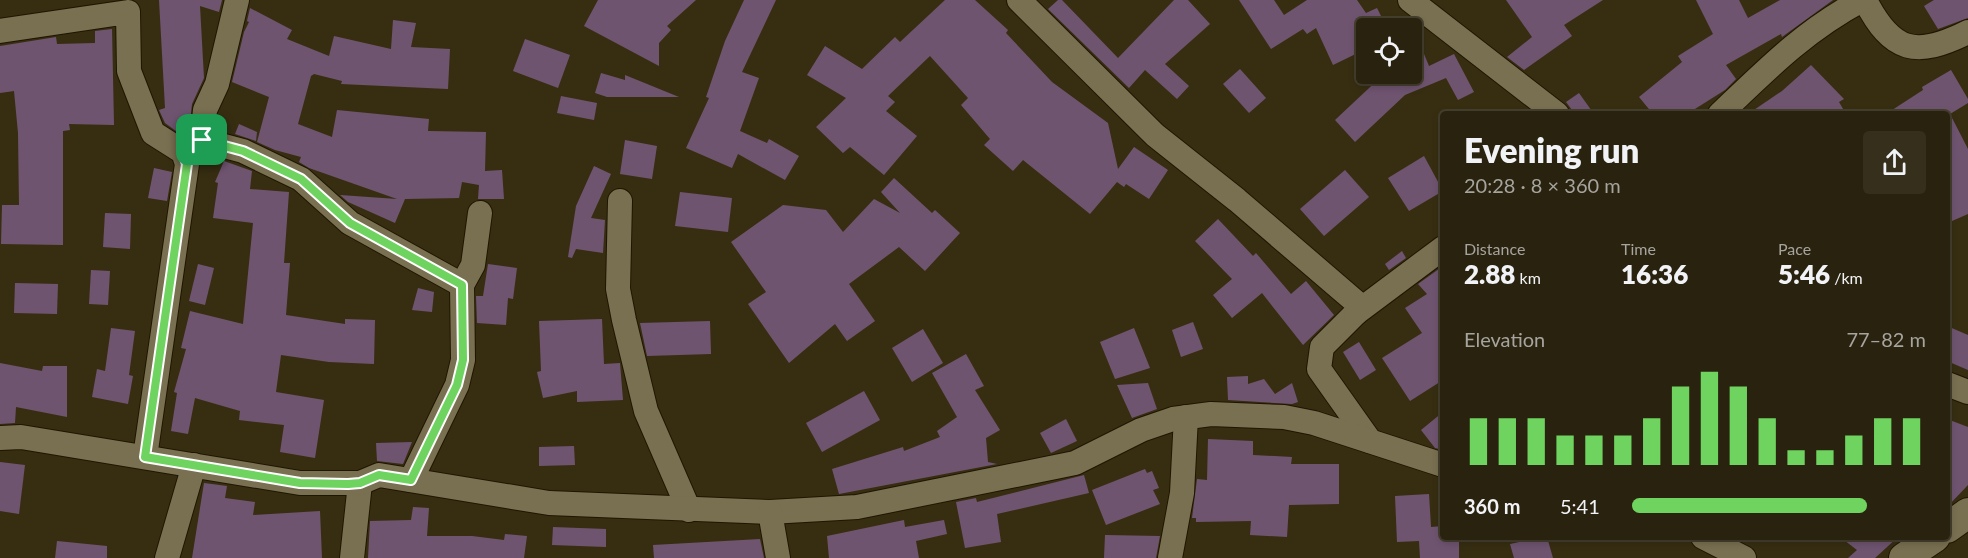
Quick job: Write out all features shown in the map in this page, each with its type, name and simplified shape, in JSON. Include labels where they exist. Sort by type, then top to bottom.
[{"type":"street","points":[[145,457],[187,164],[205,110],[217,84],[237,0]]},
{"type":"street","points":[[1410,0],[1553,111]]},
{"type":"street","points":[[1725,111],[1789,47],[1826,19],[1863,0],[1875,21],[1899,43],[1920,50],[1968,32]]},
{"type":"street","points":[[1025,2],[1155,135],[1350,294],[1357,303],[1356,313]]},
{"type":"street","points":[[0,31],[127,6],[129,71],[153,133],[193,146],[243,151],[301,179],[350,223],[462,285]]},
{"type":"street","points":[[620,201],[618,289],[624,320],[646,411],[689,510]]},
{"type":"street","points":[[411,480],[457,385],[463,360],[462,285],[473,265],[480,213]]},
{"type":"street","points":[[1370,441],[1319,369],[1322,347],[1356,313],[1440,250]]},
{"type":"street","points":[[1950,385],[1968,392]]},
{"type":"street","points":[[0,438],[21,436],[300,483],[360,483],[379,475],[549,503],[770,512],[857,507],[1075,463],[1141,430],[1186,417],[1211,414],[1284,417],[1314,423],[1440,464]]},
{"type":"street","points":[[1170,558],[1182,493],[1186,417]]},
{"type":"street","points":[[167,558],[194,465]]},
{"type":"street","points":[[352,558],[360,483]]},
{"type":"street","points":[[770,512],[778,558]]},
{"type":"street","points":[[1950,526],[1968,513]]},
{"type":"street","points":[[1709,540],[1744,558]]},
{"type":"street","points":[[1904,558],[1931,540]]},
{"type":"building","points":[[159,0],[222,0],[219,12],[200,6],[204,78],[192,104],[189,131],[176,131],[165,123],[159,110],[165,108]]},
{"type":"building","points":[[598,0],[696,0],[667,26],[671,30],[659,43],[659,66],[584,26]]},
{"type":"building","points":[[744,0],[776,0],[742,72],[759,78],[740,131],[767,143],[769,139],[799,156],[785,180],[738,154],[732,168],[686,148],[709,98],[706,97],[725,41]]},
{"type":"building","points":[[945,0],[975,0],[1008,30],[1006,33],[1052,82],[1108,123],[1118,169],[1134,147],[1168,170],[1149,199],[1126,184],[1124,187],[1117,182],[1090,214],[1023,160],[1013,171],[984,145],[990,139],[961,105],[968,98],[930,56],[888,96],[895,102],[886,111],[917,136],[884,175],[850,147],[843,153],[816,127],[846,98],[807,75],[825,46],[862,69],[895,37],[900,42]]},
{"type":"building","points":[[1058,0],[1062,0],[1118,58],[1174,0],[1188,0],[1210,24],[1165,64],[1189,86],[1177,99],[1145,70],[1129,88],[1048,9]]},
{"type":"building","points":[[1239,0],[1274,0],[1284,15],[1307,0],[1357,0],[1366,13],[1377,8],[1382,18],[1356,18],[1356,54],[1333,65],[1316,28],[1307,34],[1303,29],[1271,49]]},
{"type":"building","points":[[1506,0],[1603,0],[1564,25],[1572,36],[1524,70],[1507,57],[1532,37]]},
{"type":"building","points":[[1696,0],[1739,0],[1748,18],[1780,0],[1833,0],[1782,37],[1781,34],[1726,65],[1736,79],[1725,90],[1692,111],[1651,111],[1639,97],[1682,62],[1678,56],[1713,34]]},
{"type":"building","points":[[1934,0],[1968,0],[1968,18],[1938,29],[1924,6]]},
{"type":"building","points":[[250,8],[292,30],[287,39],[329,56],[334,36],[391,49],[393,20],[416,23],[411,47],[450,49],[448,89],[341,84],[342,81],[314,74],[311,76],[298,124],[332,137],[337,110],[429,119],[428,131],[486,132],[485,171],[502,170],[504,199],[478,199],[479,185],[462,182],[459,198],[405,199],[395,223],[348,202],[340,195],[397,199],[309,168],[299,162],[301,157],[257,142],[269,97],[232,82],[244,32],[249,22],[247,21]]},
{"type":"building","points":[[112,29],[114,125],[69,124],[70,130],[63,131],[63,245],[1,244],[2,205],[19,205],[18,133],[14,91],[0,93],[0,46],[56,37],[57,44],[95,43],[95,31]]},
{"type":"building","points":[[525,39],[570,55],[558,88],[513,71]]},
{"type":"building","points":[[1422,49],[1429,66],[1454,54],[1474,92],[1458,100],[1446,78],[1405,95],[1355,142],[1335,120],[1373,84],[1422,84]]},
{"type":"building","points":[[1811,65],[1844,99],[1839,102],[1844,111],[1752,111],[1782,91]]},
{"type":"building","points":[[1240,69],[1266,98],[1249,113],[1223,84]]},
{"type":"building","points":[[1951,70],[1968,99],[1968,103],[1950,114],[1950,111],[1891,111],[1923,90],[1922,87]]},
{"type":"building","points":[[601,73],[625,80],[625,75],[679,97],[607,97],[595,93]]},
{"type":"building","points":[[1579,93],[1592,111],[1573,111],[1566,102]]},
{"type":"building","points":[[561,96],[597,103],[594,120],[557,113]]},
{"type":"building","points":[[1950,114],[1968,149],[1968,214],[1952,221],[1950,217]]},
{"type":"building","points":[[239,124],[257,132],[256,141],[235,134]]},
{"type":"building","points":[[625,140],[657,146],[652,179],[620,174]]},
{"type":"building","points":[[1424,156],[1440,185],[1440,193],[1409,211],[1388,178]]},
{"type":"building","points":[[224,161],[252,171],[250,189],[289,192],[284,263],[290,263],[286,315],[345,324],[345,319],[375,320],[374,364],[329,362],[281,355],[276,392],[324,400],[315,458],[280,452],[284,425],[239,420],[240,411],[195,398],[188,434],[171,431],[177,393],[174,392],[186,349],[181,348],[190,311],[243,324],[253,223],[213,218],[218,183],[215,182]]},
{"type":"building","points":[[594,166],[611,174],[591,218],[605,220],[603,253],[576,249],[572,258],[568,257],[576,206]]},
{"type":"building","points":[[154,168],[172,172],[167,201],[148,198]]},
{"type":"building","points":[[1345,170],[1369,197],[1324,236],[1300,209]]},
{"type":"building","points":[[894,178],[932,213],[935,210],[960,233],[925,271],[899,247],[849,284],[875,321],[847,341],[835,324],[789,363],[748,304],[766,292],[731,242],[783,205],[826,210],[843,232],[874,199],[900,213],[881,192]]},
{"type":"building","points":[[680,192],[732,198],[728,232],[675,226]]},
{"type":"building","points":[[105,213],[131,214],[130,249],[103,247]]},
{"type":"building","points":[[1218,219],[1253,256],[1256,253],[1291,294],[1306,281],[1334,315],[1303,345],[1262,293],[1232,318],[1213,295],[1232,279],[1195,241]]},
{"type":"building","points":[[1402,251],[1406,258],[1389,270],[1385,264]]},
{"type":"building","points":[[198,264],[214,268],[205,305],[189,301]]},
{"type":"building","points":[[488,264],[517,268],[513,299],[508,298],[506,325],[477,323],[476,296],[483,296]]},
{"type":"building","points":[[1440,268],[1440,382],[1410,401],[1382,358],[1422,333],[1405,308],[1427,294],[1418,284]]},
{"type":"building","points":[[91,270],[110,271],[108,305],[89,304]]},
{"type":"building","points":[[15,283],[58,284],[57,314],[14,313]]},
{"type":"building","points":[[418,288],[434,292],[432,312],[412,310]]},
{"type":"building","points":[[602,319],[604,364],[620,363],[623,400],[577,402],[577,391],[543,398],[537,372],[541,371],[539,321]]},
{"type":"building","points":[[710,321],[711,354],[647,356],[640,323]]},
{"type":"building","points":[[1193,322],[1203,349],[1181,357],[1172,330]]},
{"type":"building","points":[[1950,327],[1968,335],[1968,370],[1950,362]]},
{"type":"building","points":[[111,328],[135,331],[129,375],[133,376],[128,404],[92,397],[97,369],[105,371]]},
{"type":"building","points":[[1134,328],[1150,368],[1115,379],[1100,342]]},
{"type":"building","points":[[923,329],[943,363],[912,382],[892,348]]},
{"type":"building","points":[[1359,342],[1376,370],[1360,380],[1343,352]]},
{"type":"building","points":[[966,354],[984,386],[975,390],[1000,430],[986,438],[988,462],[997,464],[839,494],[832,469],[903,447],[904,451],[940,437],[937,431],[957,417],[932,373]]},
{"type":"building","points":[[0,363],[42,371],[43,366],[67,366],[67,417],[16,407],[15,423],[0,424]]},
{"type":"building","points":[[1248,376],[1248,384],[1264,379],[1275,394],[1292,383],[1298,402],[1292,404],[1228,400],[1227,377]]},
{"type":"building","points":[[1148,383],[1157,409],[1132,418],[1117,385]]},
{"type":"building","points":[[864,391],[880,420],[822,452],[806,423]]},
{"type":"building","points":[[1440,414],[1440,449],[1435,448],[1421,430]]},
{"type":"building","points":[[1066,419],[1077,441],[1051,453],[1040,433]]},
{"type":"building","points":[[1950,420],[1968,427],[1968,485],[1950,504]]},
{"type":"building","points":[[1208,439],[1253,441],[1253,455],[1292,457],[1291,464],[1339,464],[1339,504],[1289,505],[1287,537],[1250,535],[1251,521],[1196,522],[1196,518],[1192,518],[1197,479],[1207,480]]},
{"type":"building","points":[[412,442],[403,464],[377,461],[376,443]]},
{"type":"building","points":[[574,446],[575,465],[539,466],[539,447]]},
{"type":"building","points":[[0,462],[25,465],[19,514],[0,511]]},
{"type":"building","points":[[1145,469],[1147,473],[1152,471],[1159,488],[1153,490],[1160,504],[1106,525],[1092,490]]},
{"type":"building","points":[[1084,475],[1089,493],[997,514],[1001,542],[965,548],[956,502],[976,498],[977,502]]},
{"type":"building","points":[[204,483],[227,486],[225,498],[255,502],[253,515],[320,511],[322,558],[192,558]]},
{"type":"building","points":[[1429,494],[1431,527],[1440,526],[1440,540],[1459,540],[1459,558],[1420,558],[1419,541],[1397,542],[1395,496]]},
{"type":"building","points":[[413,507],[429,508],[427,536],[472,536],[504,540],[505,534],[527,536],[524,558],[368,558],[370,521],[411,520]]},
{"type":"building","points":[[904,520],[905,527],[944,520],[947,534],[916,541],[919,558],[829,558],[827,536]]},
{"type":"building","points":[[553,527],[606,529],[606,547],[552,545]]},
{"type":"building","points":[[1105,535],[1160,536],[1156,558],[1104,558]]},
{"type":"building","points":[[760,539],[764,558],[654,558],[653,545]]},
{"type":"building","points":[[1528,540],[1548,540],[1553,558],[1514,558],[1510,544]]},
{"type":"building","points":[[1844,540],[1895,540],[1875,558],[1848,558],[1857,550]]},
{"type":"building","points":[[57,541],[107,546],[107,558],[55,558]]},
{"type":"route","points":[[202,140],[243,151],[301,179],[350,223],[462,285],[463,360],[457,385],[411,480],[379,475],[360,483],[300,483],[145,457],[187,164],[183,152],[202,140]]}]
